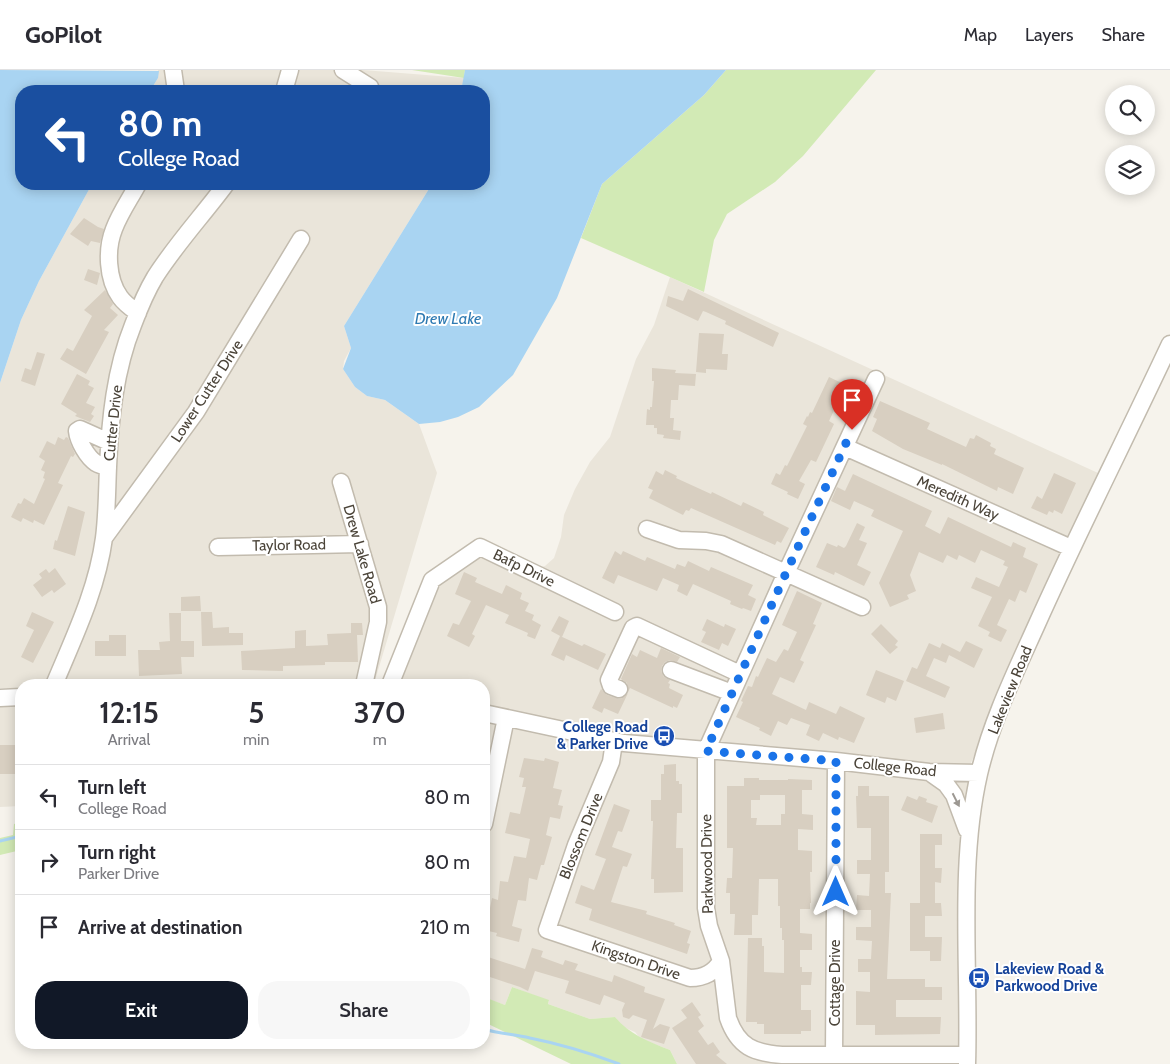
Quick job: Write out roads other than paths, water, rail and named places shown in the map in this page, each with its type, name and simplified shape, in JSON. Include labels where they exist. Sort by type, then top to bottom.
[{"type":"street","points":[[173,70],[175,85]]},
{"type":"street","points":[[286,85],[290,70]]},
{"type":"street","points":[[343,70],[367,85]]},
{"type":"street","points":[[135,190],[114,228],[109,252],[110,271],[117,293],[124,302],[138,313]]},
{"type":"street","name":"Cutter Drive","points":[[56,679],[91,595],[104,538],[109,442],[119,373],[128,339],[149,288],[161,268],[221,190]]},
{"type":"street","name":"Lower Cutter Drive","points":[[104,538],[196,412],[301,239]]},
{"type":"street","name":"Lakeview Road","points":[[967,1060],[968,867],[971,818],[979,773],[994,721],[1071,548],[1170,344]]},
{"type":"street","points":[[706,751],[876,379]]},
{"type":"street","points":[[108,468],[96,463],[88,456],[79,440],[77,431],[80,429],[86,430],[109,442]]},
{"type":"street","name":"Meredith Way","points":[[845,447],[1071,548]]},
{"type":"street","name":"Drew Lake Road","points":[[341,482],[378,607],[378,622],[365,679]]},
{"type":"street","points":[[647,529],[679,540],[706,541],[721,544],[862,607]]},
{"type":"street","name":"Taylor Road","points":[[218,547],[360,544]]},
{"type":"street","name":"Bafp Drive","points":[[392,679],[432,580],[480,547],[614,612]]},
{"type":"street","points":[[618,689],[611,686],[609,680],[633,628],[637,626],[740,674]]},
{"type":"street","points":[[671,670],[732,693]]},
{"type":"street","points":[[0,698],[15,697]]},
{"type":"street","name":"College Road","points":[[490,714],[614,742],[836,761],[929,772],[979,773]]},
{"type":"street","points":[[490,795],[506,718]]},
{"type":"street","name":"Blossom Drive","points":[[547,930],[576,844],[611,762],[614,742]]},
{"type":"street","name":"Parkwood Drive","points":[[706,751],[706,908],[709,926],[720,961],[728,1018],[735,1035],[746,1046],[754,1050],[776,1055],[967,1060]]},
{"type":"street","name":"Cottage Drive","points":[[834,1056],[836,761]]},
{"type":"street","points":[[929,772],[946,784],[954,795],[970,837]]},
{"type":"street","name":"Kingston Drive","points":[[547,930],[690,978],[704,976],[714,970],[720,961]]},
{"type":"street","points":[[681,976],[715,988],[721,992],[725,1000]]},
{"type":"water","points":[[0,70],[159,71],[158,78],[154,85],[15,85],[15,190],[89,190],[39,281],[21,320],[0,383]]},
{"type":"water","name":"Drew Lake","points":[[465,70],[726,70],[704,95],[602,184],[557,298],[513,375],[479,407],[458,417],[440,422],[419,424],[385,400],[367,396],[355,387],[343,369],[351,348],[344,326],[428,190],[490,190],[490,85],[462,85]]},
{"type":"waterway","points":[[0,841],[15,837]]},
{"type":"waterway","points":[[490,1031],[552,1043],[619,1064]]},
{"type":"place","name":"College Road & Parker Drive","points":[[664,736]]},
{"type":"place","name":"Lakeview Road & Parkwood Drive","points":[[979,978]]}]
